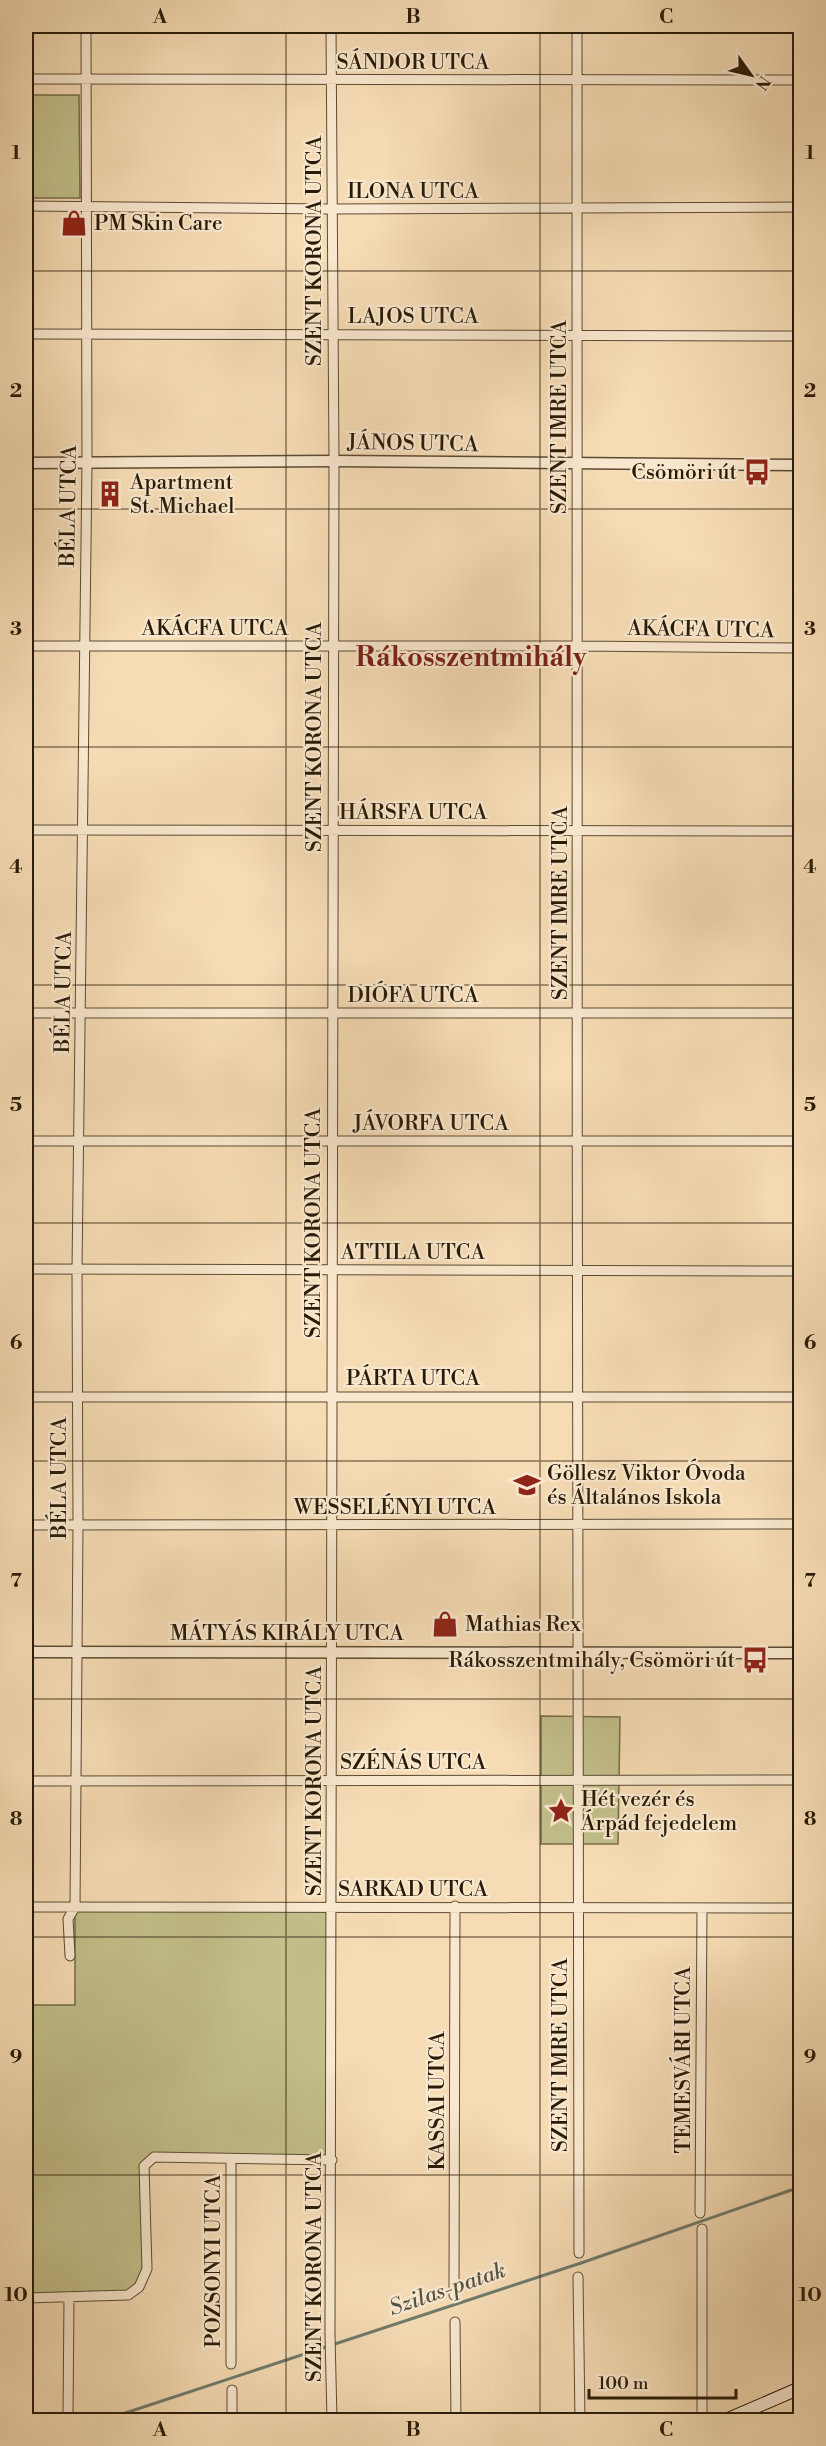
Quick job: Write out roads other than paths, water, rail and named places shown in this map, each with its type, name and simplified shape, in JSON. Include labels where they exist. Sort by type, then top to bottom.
[{"type":"main road","points":[[726,2421],[801,2388]]},
{"type":"street","name":"BÉLA UTCA","points":[[70,1956],[68,1919],[75,1907],[78,1141],[87,463],[86,26]]},
{"type":"street","name":"SZENT KORONA UTCA","points":[[331,26],[334,461],[331,1141],[333,1653],[330,2353],[332,2421]]},
{"type":"street","name":"SZENT IMRE UTCA","points":[[577,26],[579,646],[576,1781],[579,2253]]},
{"type":"street","name":"SÁNDOR UTCA","points":[[26,79],[801,80]]},
{"type":"street","name":"ILONA UTCA","points":[[26,206],[331,209],[801,207]]},
{"type":"street","name":"LAJOS UTCA","points":[[26,334],[801,336]]},
{"type":"street","name":"JÁNOS UTCA","points":[[26,463],[334,461],[801,465]]},
{"type":"street","name":"AKÁCFA UTCA","points":[[26,646],[801,648]]},
{"type":"street","name":"HÁRSFA UTCA","points":[[26,830],[801,831]]},
{"type":"street","name":"DIÓFA UTCA","points":[[26,1013],[801,1013]]},
{"type":"street","name":"JÁVORFA UTCA","points":[[26,1142],[801,1141]]},
{"type":"street","name":"ATTILA UTCA","points":[[26,1269],[801,1271]]},
{"type":"street","name":"PÁRTA UTCA","points":[[26,1396],[801,1397]]},
{"type":"street","name":"WESSELÉNYI UTCA","points":[[26,1525],[801,1524]]},
{"type":"street","name":"MÁTYÁS KIRÁLY UTCA","points":[[26,1652],[801,1653]]},
{"type":"street","name":"SZÉNÁS UTCA","points":[[26,1781],[801,1780]]},
{"type":"street","name":"KASSAI UTCA","points":[[454,2295],[456,1906]]},
{"type":"street","name":"SARKAD UTCA","points":[[26,1907],[801,1908]]},
{"type":"street","name":"TEMESVÁRI UTCA","points":[[700,2213],[702,1908]]},
{"type":"street","points":[[26,2298],[128,2295],[143,2282],[147,2262],[144,2166],[150,2159],[158,2156],[332,2160]]},
{"type":"street","name":"POZSONYI UTCA","points":[[231,2159],[231,2364]]},
{"type":"street","points":[[702,2229],[702,2421]]},
{"type":"street","points":[[578,2277],[579,2421]]},
{"type":"street","points":[[68,2416],[69,2297]]},
{"type":"street","points":[[455,2322],[456,2421]]},
{"type":"street","points":[[232,2390],[232,2421]]},
{"type":"waterway","name":"Szilas-patak","points":[[104,2420],[581,2263],[800,2187]]},
{"type":"place","name":"PM Skin Care","points":[[74,223]]},
{"type":"place","name":"Csömöri út","points":[[757,472]]},
{"type":"place","name":"Apartment St. Michael","points":[[110,494]]},
{"type":"place","name":"Göllesz Viktor Óvoda és Általános Iskola","points":[[527,1485]]},
{"type":"place","name":"Mathias Rex","points":[[445,1624]]},
{"type":"place","name":"Rákosszentmihály, Csömöri út","points":[[755,1660]]},
{"type":"place","name":"Hét vezér és Árpád fejedelem","points":[[561,1811]]},
{"type":"district","name":"Rákosszentmihály","points":[[471,657]]}]
